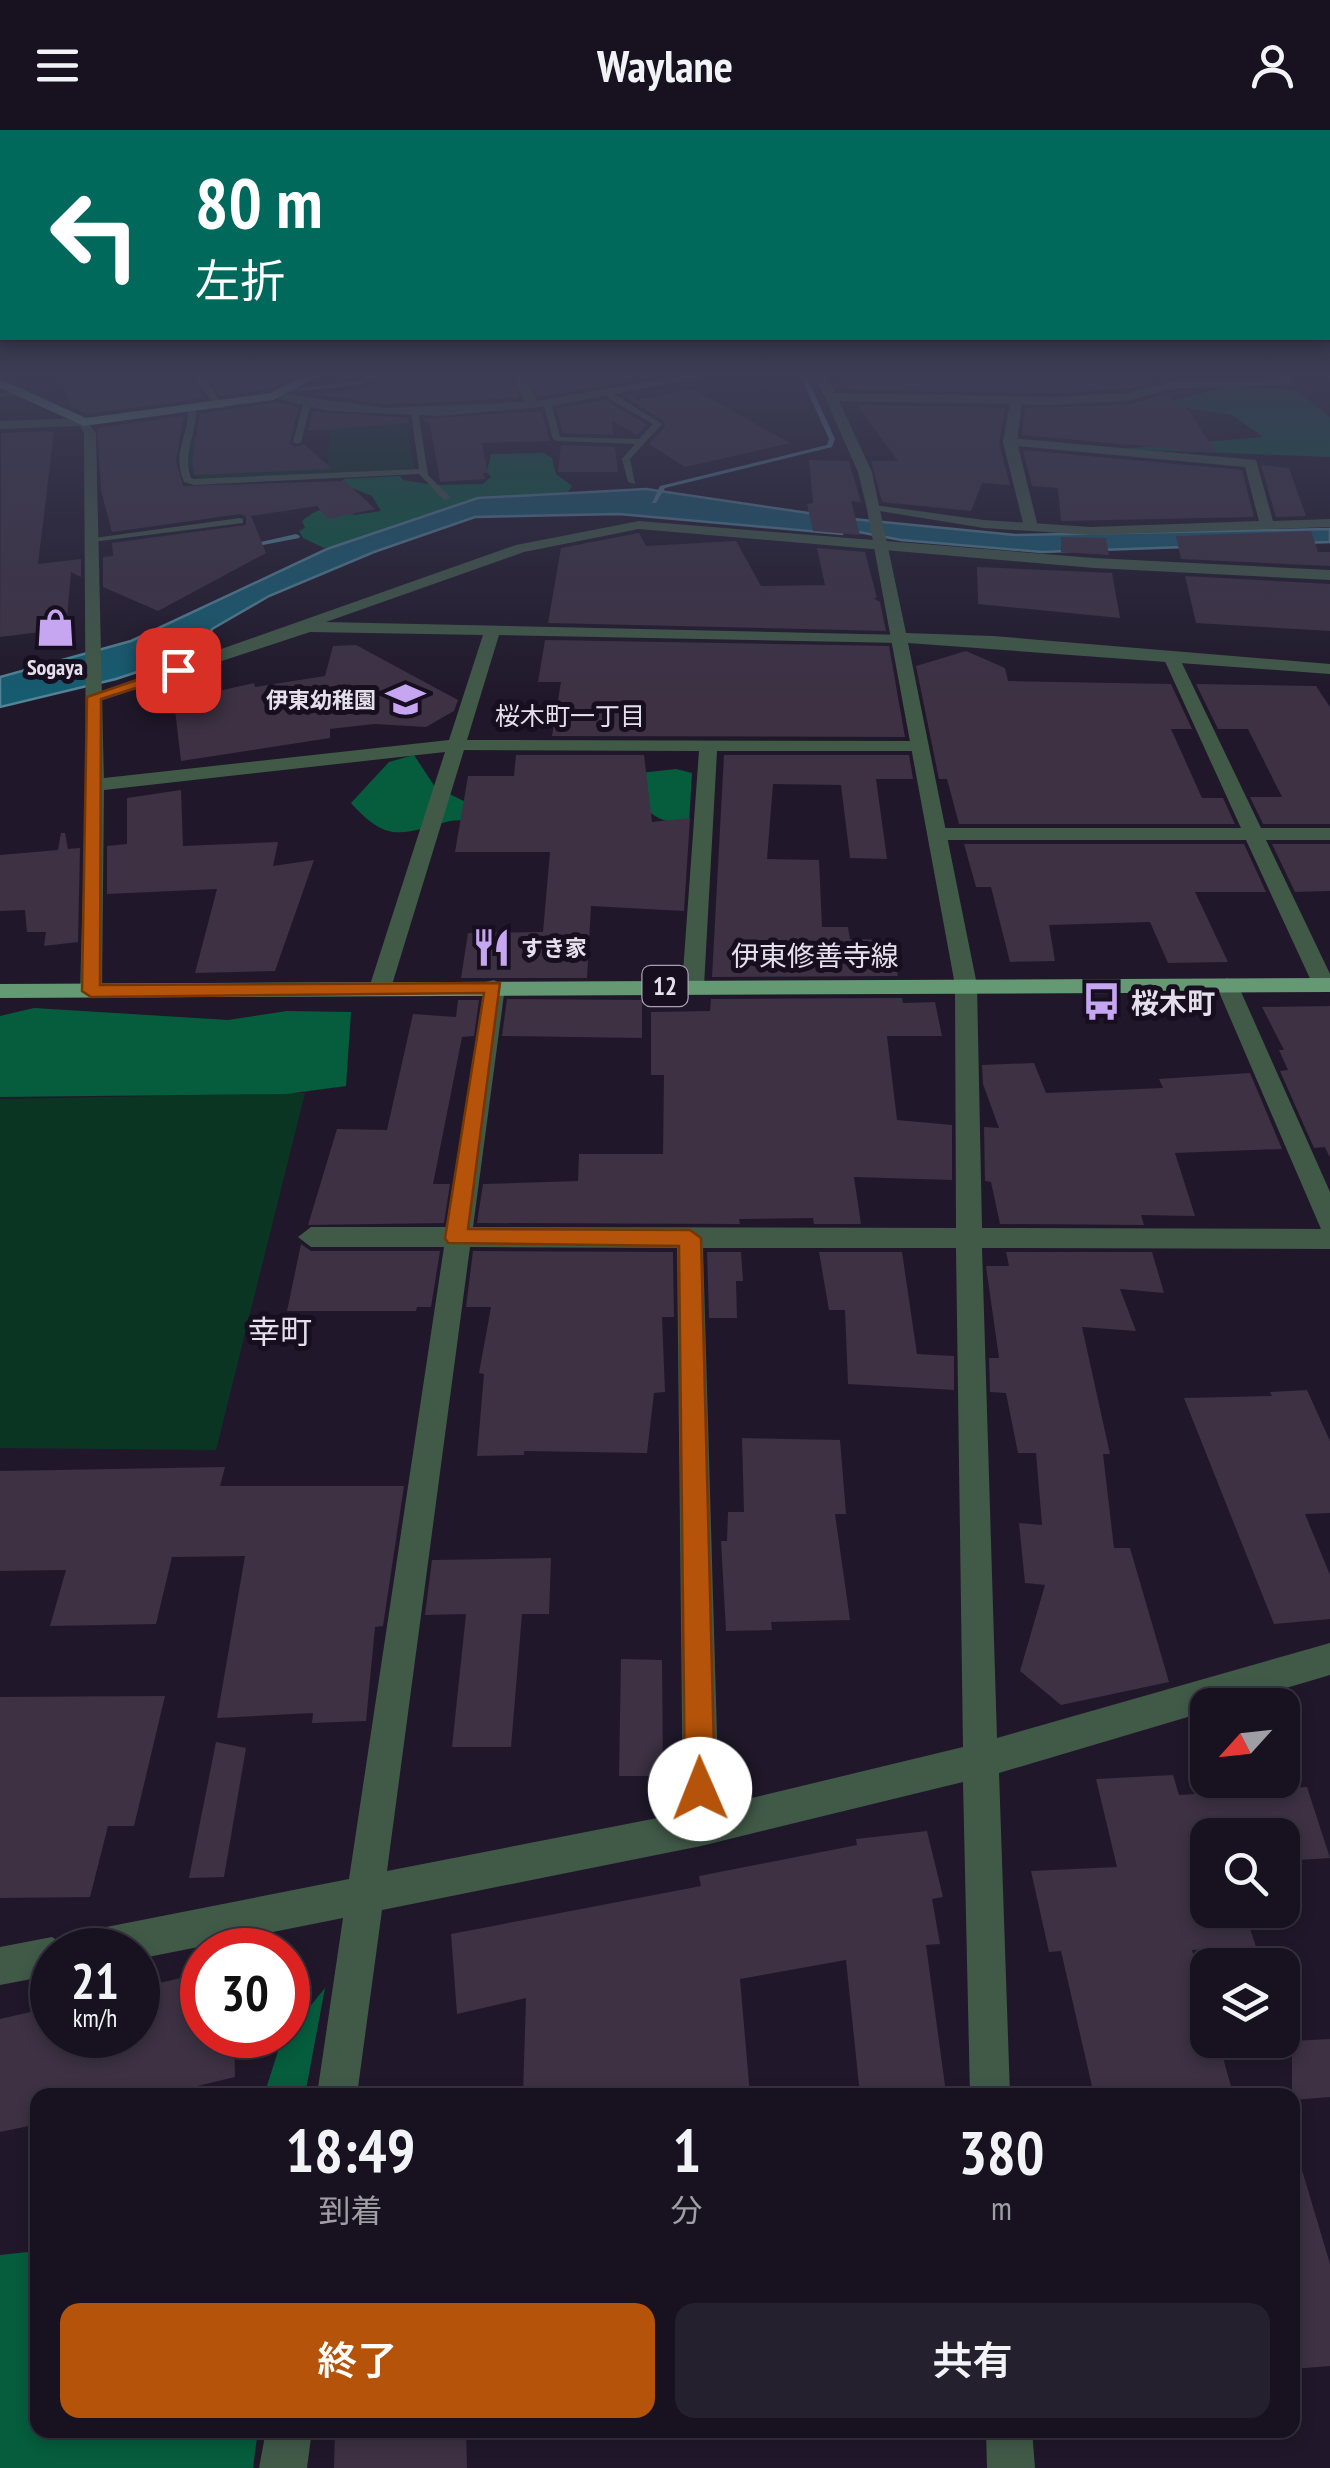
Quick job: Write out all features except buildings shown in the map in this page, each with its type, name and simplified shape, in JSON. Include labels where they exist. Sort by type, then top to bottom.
[{"type":"main road","name":"伊東修善寺線","points":[[0,991],[1327,985]]},
{"type":"street","points":[[91,482],[95,785],[91,991]]},
{"type":"street","points":[[868,482],[966,984],[968,1238],[990,2088]]},
{"type":"street","points":[[1020,482],[1031,527]]},
{"type":"street","points":[[1256,482],[1267,525]]},
{"type":"street","points":[[875,511],[1091,531],[1330,522]]},
{"type":"street","points":[[94,693],[309,627],[325,616],[522,548],[620,528],[669,526],[1153,568],[1329,576]]},
{"type":"street","points":[[309,627],[993,641],[1330,669]]},
{"type":"street","points":[[380,988],[492,632]]},
{"type":"street","points":[[1171,658],[1327,985]]},
{"type":"street","points":[[95,785],[455,745],[920,746]]},
{"type":"street","points":[[692,986],[708,745]]},
{"type":"street","points":[[937,834],[1330,834]]},
{"type":"street","points":[[1227,985],[1330,1222]]},
{"type":"street","points":[[338,2088],[494,987]]},
{"type":"street","points":[[311,1238],[1330,1239]]},
{"type":"street","points":[[690,1238],[701,1828]]},
{"type":"street","points":[[160,1936],[701,1828],[982,1760],[1330,1659]]},
{"type":"street","points":[[0,1966],[30,1960]]},
{"type":"street","points":[[283,2468],[287,2438]]},
{"type":"street","points":[[1009,2438],[1011,2468]]},
{"type":"lane","points":[[433,482],[447,498]]},
{"type":"lane","points":[[92,539],[240,520]]},
{"type":"green space","points":[[341,482],[567,482],[572,486],[568,492],[324,548],[303,538],[299,531],[305,528],[302,521],[327,508],[340,508],[354,515],[381,511],[372,496]]},
{"type":"green space","points":[[414,755],[435,787],[472,805],[487,821],[451,821],[394,832],[363,816],[351,803],[389,762]]},
{"type":"green space","points":[[676,769],[692,773],[689,824],[664,820],[648,811],[622,775]]},
{"type":"green space","points":[[34,1008],[228,1020],[287,1011],[351,1012],[346,1086],[286,1094],[0,1097],[0,1016]]},
{"type":"green space","points":[[305,1093],[216,1450],[0,1448],[0,1099]]},
{"type":"green space","points":[[325,1988],[306,2088],[266,2088],[276,2058],[310,2058],[310,2006]]},
{"type":"green space","points":[[30,2252],[30,2438],[257,2438],[253,2468],[0,2468],[0,2255]]},
{"type":"water","points":[[646,489],[842,518],[1015,535],[1330,529],[1330,542],[1042,552],[901,540],[843,529],[842,534],[619,514],[475,517],[374,552],[269,596],[212,629],[204,650],[116,679],[0,707],[0,677],[131,641],[327,549],[478,498]]},
{"type":"waterway","points":[[654,502],[662,487],[682,482]]},
{"type":"waterway","points":[[243,547],[296,536]]},
{"type":"place","name":"Sogaya","points":[[55,628]]},
{"type":"place","name":"伊東幼稚園","points":[[406,700]]},
{"type":"place","name":"すき家","points":[[491,948]]},
{"type":"place","name":"桜木町","points":[[1101,1002]]},
{"type":"district","name":"桜木町一丁目","points":[[570,716]]},
{"type":"district","name":"幸町","points":[[280,1331]]},
{"type":"route","points":[[178,670],[94,697],[91,991],[494,987],[456,1238],[690,1238],[700,1789]]}]
